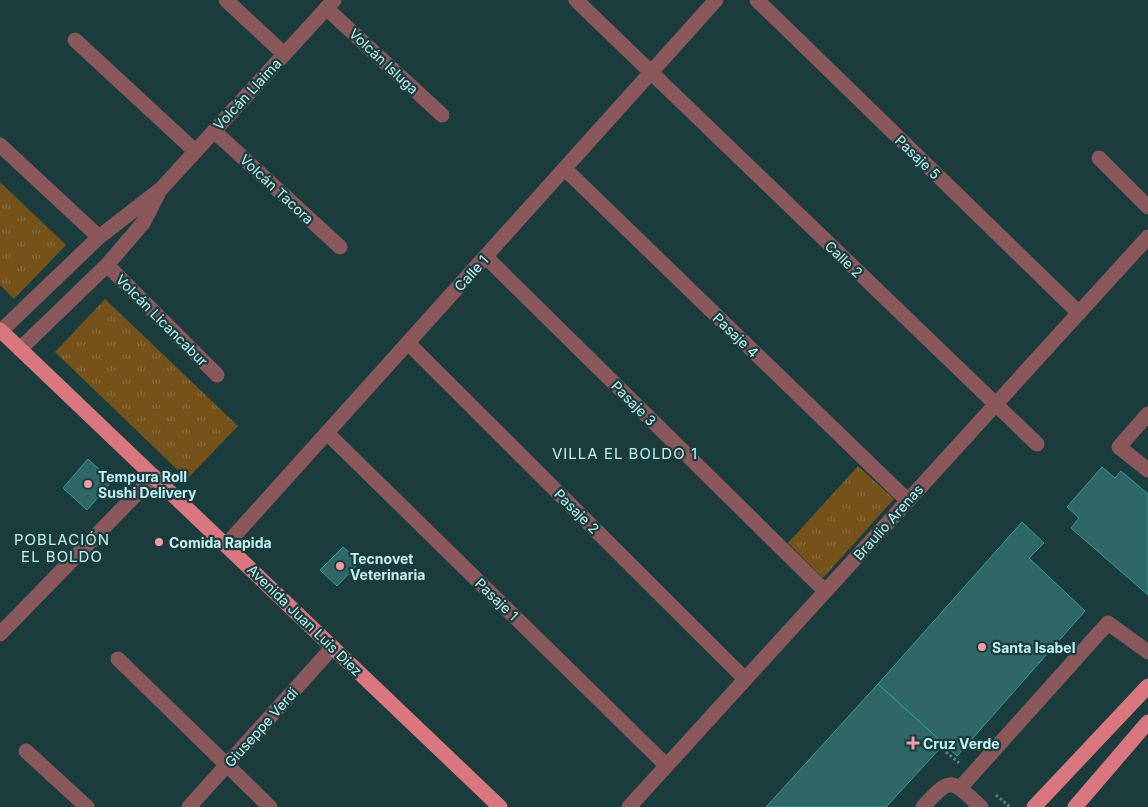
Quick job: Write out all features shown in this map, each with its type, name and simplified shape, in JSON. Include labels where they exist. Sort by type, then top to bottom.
[{"type":"main road","name":"Avenida Juan Luis Diez","points":[[1,330],[500,807]]},
{"type":"main road","points":[[1034,807],[1148,686]]},
{"type":"main road","points":[[1075,807],[1148,722]]},
{"type":"street","points":[[226,0],[284,54]]},
{"type":"street","name":"Calle 2","points":[[576,0],[1037,444]]},
{"type":"street","name":"Calle 1","points":[[226,545],[716,0]]},
{"type":"street","name":"Pasaje 5","points":[[757,0],[1079,313]]},
{"type":"street","name":"Volcán Llaima","points":[[1,330],[99,237],[161,188],[330,4]]},
{"type":"street","name":"Volcán Isluga","points":[[330,4],[442,115]]},
{"type":"street","points":[[75,40],[195,151]]},
{"type":"street","name":"Volcán Tacora","points":[[214,131],[340,247]]},
{"type":"street","points":[[0,145],[99,237]]},
{"type":"street","points":[[1099,158],[1148,207]]},
{"type":"street","name":"Pasaje 4","points":[[565,169],[908,501]]},
{"type":"street","name":"Volcán Llaima","points":[[20,350],[107,265],[143,223],[161,188]]},
{"type":"street","name":"Braulio Arenas","points":[[629,807],[1148,237]]},
{"type":"street","name":"Pasaje 3","points":[[486,256],[825,591]]},
{"type":"street","name":"Volcán Licancabur","points":[[107,265],[217,375]]},
{"type":"street","name":"Pasaje 2","points":[[408,343],[745,679]]},
{"type":"street","points":[[1148,414],[1119,447],[1148,470]]},
{"type":"street","name":"Pasaje 1","points":[[327,433],[666,765]]},
{"type":"street","points":[[0,634],[154,476]]},
{"type":"street","points":[[960,788],[1108,623],[1148,652]]},
{"type":"street","name":"Giuseppe Verdi","points":[[189,807],[333,647]]},
{"type":"street","points":[[118,659],[270,807]]},
{"type":"street","points":[[26,751],[87,807]]},
{"type":"street","points":[[923,807],[941,787],[948,784],[955,784],[981,807]]},
{"type":"path","points":[[1002,800],[1010,807]]},
{"type":"green space","points":[[0,182],[66,245],[14,299],[0,285]]},
{"type":"green space","points":[[105,299],[238,426],[187,479],[55,352]]},
{"type":"green space","points":[[858,466],[894,499],[823,578],[788,543]]},
{"type":"building","name":"Tempura Roll Sushi Delivery","points":[[88,459],[112,481],[87,510],[63,488]]},
{"type":"building","points":[[1102,467],[1115,478],[1121,471],[1148,494],[1148,595],[1071,528],[1079,518],[1067,507]]},
{"type":"building","name":"Santa Isabel","points":[[1022,522],[1044,543],[1029,558],[1085,611],[957,756],[878,684]]},
{"type":"building","name":"Tecnovet Veterinaria","points":[[343,547],[360,562],[337,586],[320,570]]},
{"type":"building","points":[[878,684],[944,744],[886,807],[766,807]]},
{"type":"place","name":"Tempura Roll Sushi Delivery","points":[[88,484]]},
{"type":"place","name":"Comida Rapida","points":[[159,542]]},
{"type":"place","name":"Tecnovet Veterinaria","points":[[340,566]]},
{"type":"place","name":"Santa Isabel","points":[[982,647]]},
{"type":"place","name":"Cruz Verde","points":[[913,743]]},
{"type":"district","name":"VILLA EL BOLDO 1","points":[[625,453]]},
{"type":"district","name":"POBLACIÓN EL BOLDO","points":[[62,548]]}]
